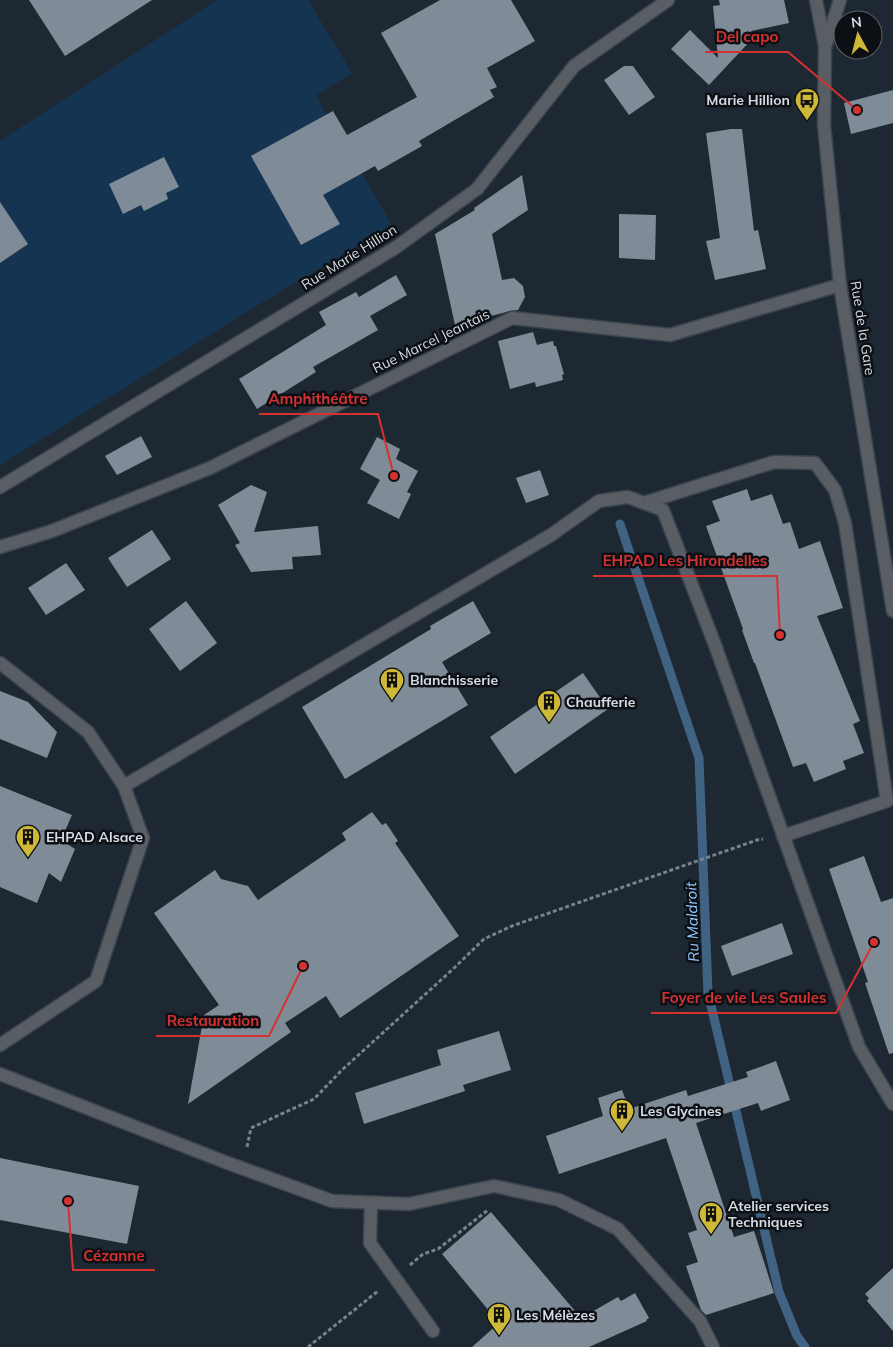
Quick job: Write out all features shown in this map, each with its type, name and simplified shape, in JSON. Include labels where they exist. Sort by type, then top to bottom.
[{"type":"street","name":"Rue Marie Hillion","points":[[0,486],[395,248],[476,189],[574,66],[668,0]]},
{"type":"street","name":"Rue de la Gare","points":[[816,0],[825,46],[824,131],[840,285],[893,611]]},
{"type":"street","name":"Rue de la Gare","points":[[825,46],[840,0]]},
{"type":"street","name":"Rue Marcel Jeantais","points":[[0,547],[52,531],[210,468],[512,318],[670,335],[840,285]]},
{"type":"street","points":[[644,503],[774,462],[815,463],[834,490],[845,523],[887,802],[784,836]]},
{"type":"street","points":[[124,786],[551,535],[599,501],[628,496],[663,510],[715,645],[859,1047],[893,1104]]},
{"type":"street","points":[[0,663],[88,732],[124,786],[144,838],[96,981],[0,1045]]},
{"type":"street","points":[[0,1074],[242,1169],[332,1201],[410,1204],[494,1186],[559,1200],[618,1229],[700,1320],[713,1347]]},
{"type":"street","points":[[371,1202],[370,1243],[433,1331]]},
{"type":"path","points":[[242,1169],[251,1128],[314,1099],[342,1070],[454,969],[484,939],[512,926],[757,840],[784,836]]},
{"type":"shaded area","points":[[217,0],[308,0],[352,73],[316,96],[392,225],[245,313],[0,465],[0,141]]},
{"type":"building","points":[[29,0],[152,0],[65,56]]},
{"type":"building","points":[[440,0],[511,0],[535,41],[487,68],[497,87],[490,90],[494,97],[419,141],[422,146],[378,171],[375,166],[323,195],[340,224],[301,245],[251,156],[333,111],[347,135],[417,97],[381,33]]},
{"type":"building","points":[[719,0],[784,0],[789,23],[751,31],[753,38],[709,85],[671,49],[690,30],[718,58],[713,6],[720,5]]},
{"type":"building","points":[[624,66],[633,66],[655,97],[629,115],[604,80]]},
{"type":"building","points":[[893,90],[893,123],[851,134],[844,103]]},
{"type":"building","points":[[742,129],[754,231],[758,230],[766,269],[715,280],[706,241],[720,238],[706,133]]},
{"type":"building","points":[[164,157],[179,187],[166,193],[168,199],[144,211],[141,205],[123,214],[109,184]]},
{"type":"building","points":[[522,175],[528,210],[492,234],[502,280],[514,278],[523,286],[525,297],[518,310],[455,325],[435,234],[475,210],[474,208]]},
{"type":"building","points":[[0,202],[28,244],[0,263]]},
{"type":"building","points":[[619,214],[656,215],[655,260],[619,258]]},
{"type":"building","points":[[396,275],[407,295],[370,316],[378,330],[313,367],[316,372],[257,409],[239,379],[326,325],[319,312],[356,292],[359,297]]},
{"type":"building","points":[[533,332],[537,345],[553,341],[564,374],[562,375],[563,380],[536,387],[535,382],[510,389],[498,341]]},
{"type":"building","points":[[141,436],[152,457],[117,475],[105,456]]},
{"type":"building","points":[[377,437],[400,449],[396,459],[418,471],[407,492],[411,494],[399,519],[367,503],[380,480],[360,469]]},
{"type":"building","points":[[540,470],[549,495],[526,503],[516,478]]},
{"type":"building","points":[[251,485],[267,492],[254,532],[318,526],[321,555],[292,557],[293,569],[251,572],[235,545],[240,543],[218,505]]},
{"type":"building","points":[[747,489],[751,501],[772,494],[783,524],[790,522],[799,549],[820,541],[843,608],[817,616],[860,721],[853,724],[864,753],[843,761],[846,769],[814,782],[806,763],[793,767],[706,526],[720,521],[712,501]]},
{"type":"building","points":[[152,530],[171,559],[127,587],[108,558]]},
{"type":"building","points":[[66,563],[85,590],[46,615],[28,588]]},
{"type":"building","points":[[186,601],[217,643],[180,671],[149,629]]},
{"type":"building","name":"Blanchisserie","points":[[473,601],[491,633],[442,662],[468,705],[345,779],[302,707],[431,629],[430,626]]},
{"type":"building","name":"Chaufferie","points":[[583,673],[608,709],[515,774],[490,737]]},
{"type":"building","points":[[0,691],[28,702],[57,732],[47,758],[0,739]]},
{"type":"building","name":"EHPAD Alsace","points":[[0,786],[72,815],[61,840],[75,849],[61,882],[49,873],[37,903],[0,887]]},
{"type":"building","points":[[372,812],[382,825],[386,823],[398,841],[395,843],[459,936],[340,1018],[326,996],[285,1023],[291,1032],[188,1104],[204,1015],[219,1005],[154,913],[215,870],[221,879],[248,886],[258,900],[346,840],[342,833]]},
{"type":"building","points":[[864,856],[881,902],[893,898],[893,1053],[889,1054],[865,983],[868,982],[829,869]]},
{"type":"building","points":[[782,923],[793,954],[732,976],[721,946]]},
{"type":"building","points":[[499,1031],[511,1070],[463,1085],[465,1091],[364,1124],[355,1093],[441,1065],[437,1050]]},
{"type":"building","points":[[776,1061],[790,1100],[761,1111],[758,1103],[696,1123],[734,1237],[754,1231],[774,1293],[706,1315],[701,1310],[686,1266],[698,1262],[688,1233],[697,1230],[666,1138],[559,1174],[546,1136],[603,1116],[598,1098],[622,1090],[629,1109],[686,1090],[688,1096],[748,1077],[746,1072]]},
{"type":"building","points":[[0,1158],[139,1186],[127,1244],[0,1220]]},
{"type":"building","points":[[491,1212],[581,1318],[618,1297],[621,1301],[635,1293],[649,1318],[647,1321],[589,1347],[472,1347],[499,1323],[442,1254]]},
{"type":"building","points":[[893,1268],[893,1331],[867,1301],[869,1298],[865,1294]]},
{"type":"waterway","name":"Ru Maldroit","points":[[620,524],[699,758],[708,993],[779,1292],[797,1336],[805,1347]]},
{"type":"place","name":"Del capo","points":[[857,110]]},
{"type":"place","name":"Marie Hillion","points":[[807,121]]},
{"type":"place","name":"Amphithéâtre","points":[[394,476]]},
{"type":"place","name":"EHPAD Les Hirondelles","points":[[780,635]]},
{"type":"place","name":"Blanchisserie","points":[[392,701]]},
{"type":"place","name":"Chaufferie","points":[[549,723]]},
{"type":"place","name":"EHPAD Alsace","points":[[28,858]]},
{"type":"place","name":"Foyer de vie Les Saules","points":[[874,942]]},
{"type":"place","name":"Restauration","points":[[303,966]]},
{"type":"place","name":"Les Glycines","points":[[622,1132]]},
{"type":"place","name":"Cézanne","points":[[68,1201]]},
{"type":"place","name":"Atelier services Techniques","points":[[711,1235]]},
{"type":"place","name":"Les Mélèzes","points":[[499,1336]]}]
